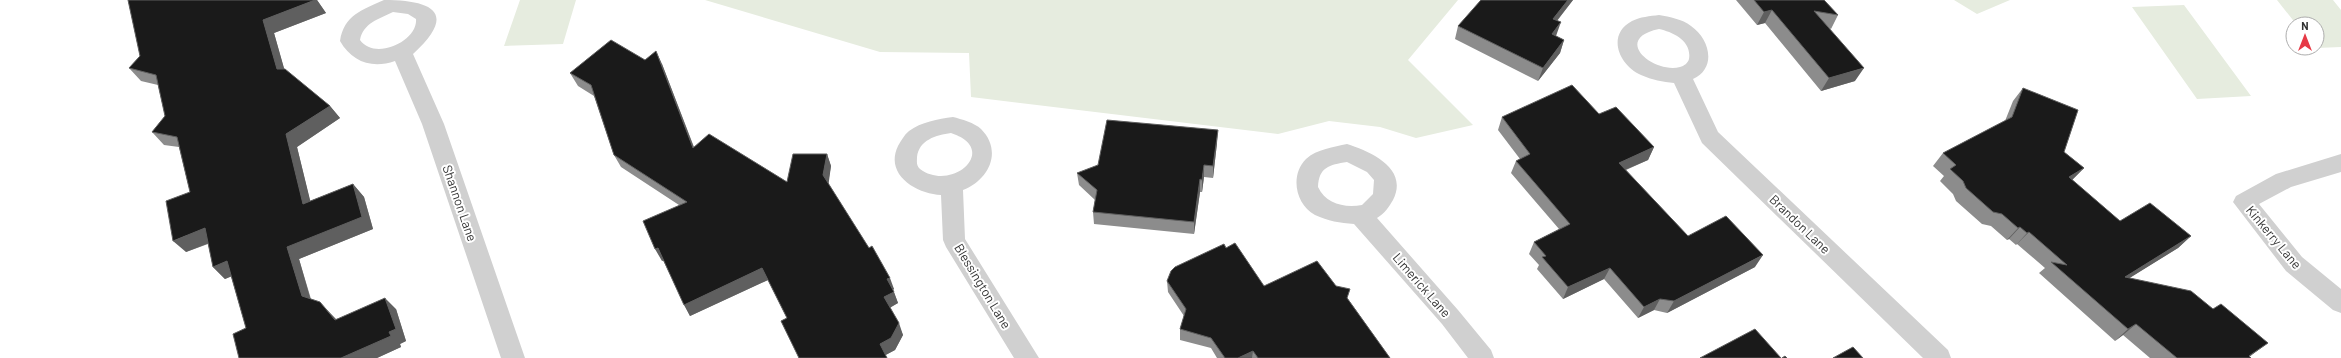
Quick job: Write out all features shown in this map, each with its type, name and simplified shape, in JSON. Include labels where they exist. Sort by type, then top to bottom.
[{"type":"street","name":"Shannon Lane","points":[[401,51],[432,124],[513,358]]},
{"type":"street","name":"Brandon Lane","points":[[1681,75],[1710,137],[1939,358]]},
{"type":"street","name":"Kinkerry Lane","points":[[2341,163],[2284,180],[2244,202],[2294,264],[2341,303]]},
{"type":"street","name":"Blessington Lane","points":[[952,186],[954,240],[1027,358]]},
{"type":"street","name":"Limerick Lane","points":[[1360,215],[1450,317],[1482,358]]},
{"type":"shaded area","points":[[520,0],[576,0],[563,44],[504,46]]},
{"type":"shaded area","points":[[705,0],[1458,0],[1408,60],[1473,125],[1416,138],[1380,127],[1329,121],[1278,134],[971,97],[969,53],[880,52]]},
{"type":"shaded area","points":[[1954,0],[2010,0],[1977,14]]},
{"type":"shaded area","points":[[2277,0],[2333,0],[2341,10],[2341,47],[2325,48],[2325,16],[2290,16]]},
{"type":"shaded area","points":[[2184,5],[2251,96],[2197,99],[2132,7]]},
{"type":"building","points":[[128,0],[315,0],[263,20],[277,69],[285,69],[330,106],[286,134],[303,204],[353,184],[362,217],[287,247],[302,296],[320,302],[335,320],[385,298],[396,329],[389,332],[391,336],[341,358],[239,358],[233,334],[246,328],[227,261],[213,267],[205,228],[173,241],[166,201],[190,192],[177,137],[152,132],[165,116],[156,75],[129,68],[140,56]]},
{"type":"building","points":[[1481,0],[1568,0],[1553,19],[1561,22],[1552,34],[1564,40],[1543,68],[1458,26]]},
{"type":"building","points":[[1754,0],[1824,0],[1838,15],[1814,11],[1864,68],[1829,78],[1772,10],[1764,12]]},
{"type":"building","points":[[611,40],[645,60],[656,51],[693,148],[709,134],[787,182],[793,154],[827,154],[823,175],[869,248],[872,246],[890,278],[887,279],[894,292],[884,297],[899,323],[891,338],[880,344],[887,358],[799,358],[781,321],[787,318],[762,268],[684,305],[658,248],[655,249],[643,221],[687,202],[614,155],[591,85],[570,73]]},
{"type":"building","points":[[1572,85],[1599,114],[1616,107],[1654,147],[1619,163],[1688,236],[1726,216],[1763,255],[1674,301],[1660,299],[1644,307],[1610,268],[1568,287],[1542,257],[1546,256],[1534,242],[1570,224],[1516,161],[1530,154],[1502,117]]},
{"type":"building","points":[[2023,88],[2078,110],[2064,152],[2084,168],[2069,177],[2120,221],[2150,203],[2191,236],[2125,277],[2191,291],[2213,309],[2221,304],[2268,343],[2249,356],[2251,358],[2177,358],[2136,324],[2128,329],[2051,262],[2067,265],[2029,232],[2027,233],[2020,227],[2018,228],[2002,214],[1993,212],[1966,188],[1963,181],[1950,169],[1956,165],[1943,153],[2012,117]]},
{"type":"building","points":[[1107,120],[1218,130],[1213,166],[1204,165],[1202,180],[1200,179],[1194,222],[1093,212],[1097,190],[1077,173],[1098,165]]},
{"type":"building","points":[[1235,243],[1264,286],[1317,261],[1336,286],[1350,289],[1347,298],[1390,358],[1258,358],[1253,351],[1238,358],[1225,358],[1211,338],[1180,329],[1186,309],[1167,281],[1171,271],[1175,267],[1224,244],[1226,248]]},
{"type":"building","points":[[1755,329],[1781,358],[1700,358]]},
{"type":"building","points":[[1853,347],[1863,358],[1833,358]]}]
